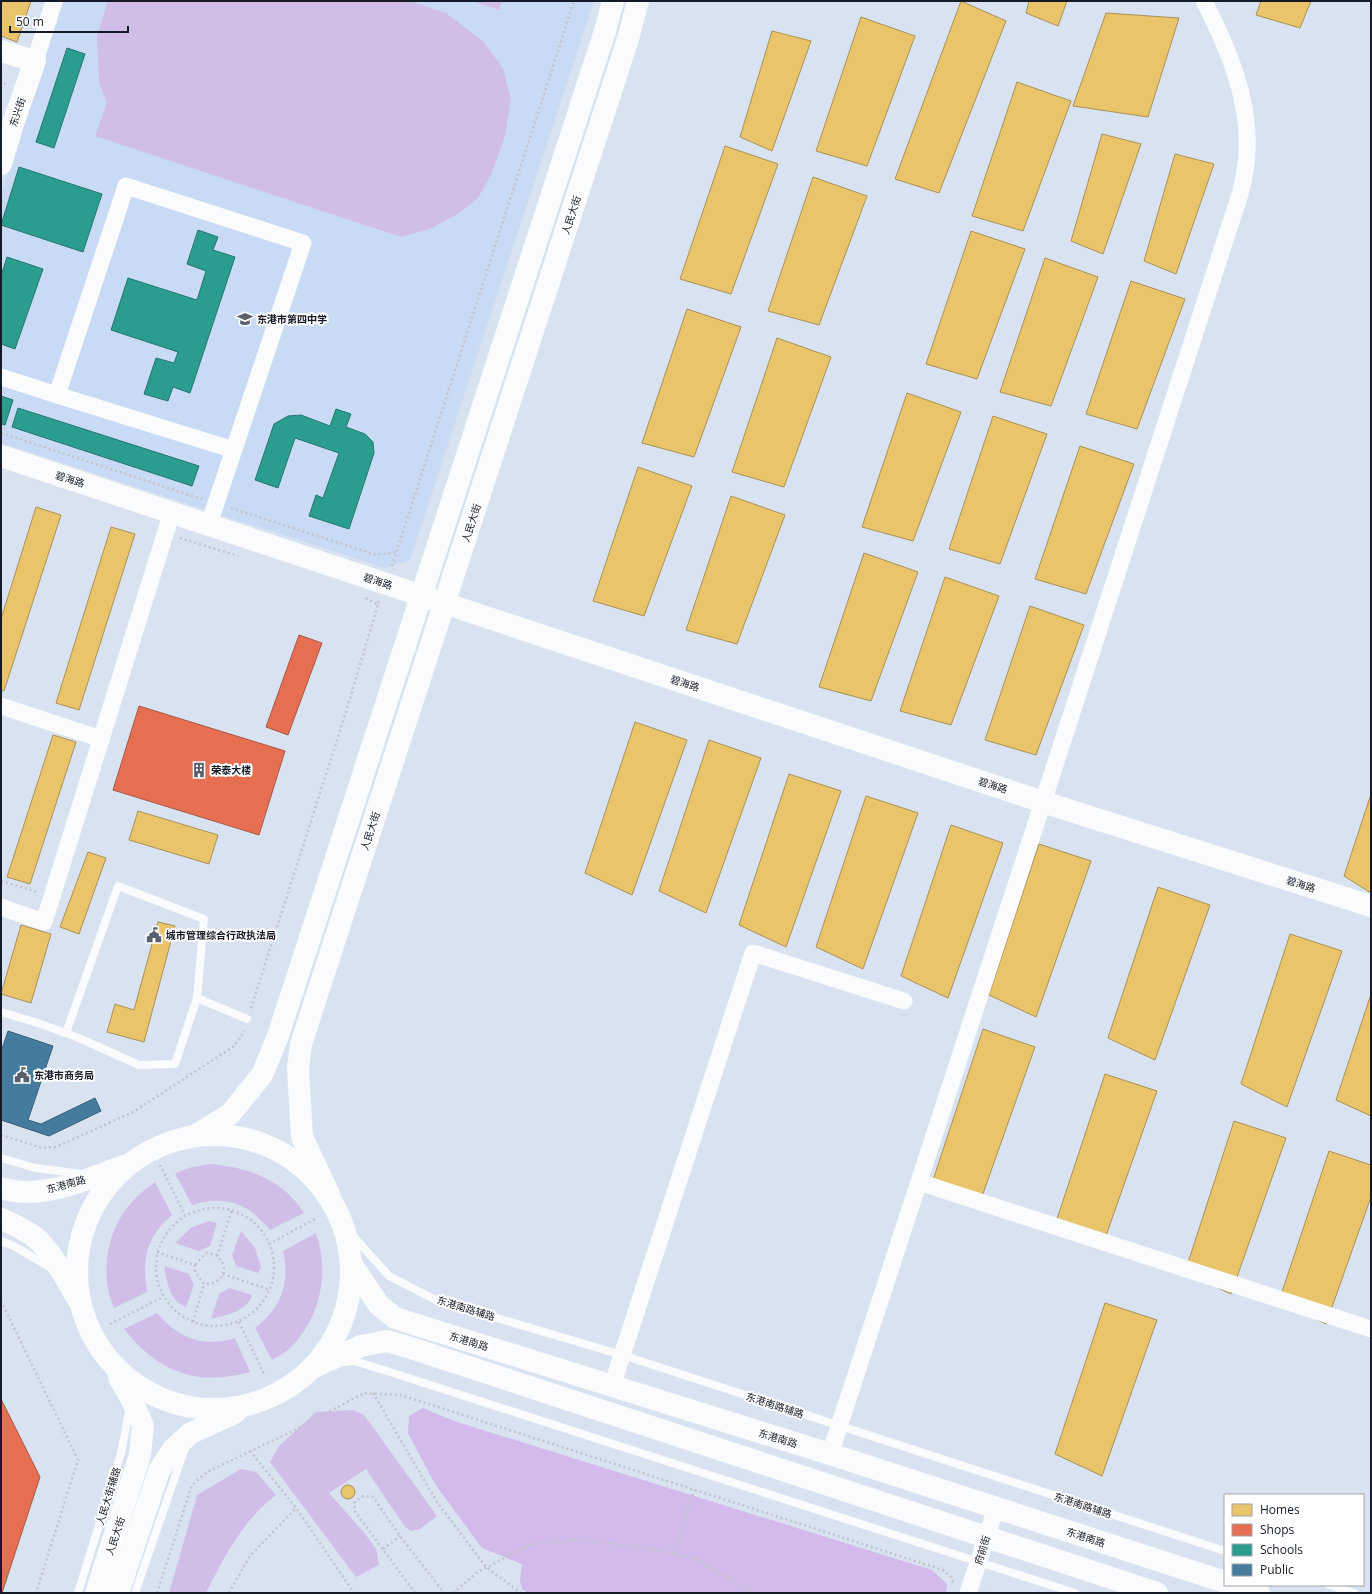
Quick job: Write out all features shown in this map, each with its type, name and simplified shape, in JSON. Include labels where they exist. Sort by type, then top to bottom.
[{"type":"main road","points":[[79,1301],[76,1264],[83,1228],[102,1192],[128,1164],[159,1146],[196,1135],[230,1114],[262,1075],[278,1036],[613,1]]},
{"type":"main road","name":"人民大街","points":[[352,1265],[345,1227],[302,1137],[298,1069],[301,1044],[628,39],[638,1]]},
{"type":"main road","points":[[1,51],[35,61]]},
{"type":"main road","name":"东兴街","points":[[1,164],[35,61]]},
{"type":"main road","name":"碧海路","points":[[1,456],[1043,802],[1371,906]]},
{"type":"main road","points":[[196,1135],[233,1135],[270,1146],[301,1164],[329,1194]]},
{"type":"main road","name":"东港南路","points":[[1,1188],[35,1192],[62,1187],[128,1164]]},
{"type":"main road","points":[[1,1219],[13,1224],[40,1242],[79,1301],[91,1336],[112,1366],[143,1391],[177,1405],[214,1410],[252,1405]]},
{"type":"main road","points":[[118,1593],[159,1471],[173,1449],[191,1433],[286,1390],[314,1367],[337,1336],[349,1301],[352,1265]]},
{"type":"main road","name":"东港南路","points":[[352,1265],[379,1305],[395,1318],[830,1454],[1224,1582]]},
{"type":"main road","points":[[314,1367],[362,1346],[387,1341],[1157,1593]]},
{"type":"main road","name":"人民大街","points":[[96,1593],[134,1478],[140,1455],[142,1426],[131,1398],[112,1366]]},
{"type":"main road","points":[[1237,1586],[1259,1593]]},
{"type":"street","points":[[35,61],[54,1]]},
{"type":"street","points":[[830,1454],[1241,191],[1247,151],[1247,132],[1239,86],[1224,43],[1204,1]]},
{"type":"street","points":[[57,394],[126,186],[303,243],[208,524]]},
{"type":"street","points":[[1,377],[234,450]]},
{"type":"street","points":[[1,907],[44,922],[172,512]]},
{"type":"street","points":[[1,706],[101,739]]},
{"type":"street","points":[[612,1386],[753,953],[904,1001]]},
{"type":"street","points":[[919,1182],[1371,1329]]},
{"type":"street","name":"府前街","points":[[961,1590],[978,1562],[996,1508]]},
{"type":"lane","points":[[1,1012],[66,1033],[139,1065],[175,1064],[197,998],[204,919],[118,886],[66,1033]]},
{"type":"lane","points":[[197,998],[247,1018]]},
{"type":"lane","points":[[1,1158],[36,1168],[95,1176]]},
{"type":"lane","name":"东港南路辅路","points":[[345,1227],[389,1276],[436,1300],[622,1355],[1224,1551]]},
{"type":"lane","points":[[1,1241],[14,1246],[63,1275]]},
{"type":"lane","points":[[314,1367],[354,1361],[1075,1593]]},
{"type":"lane","name":"人民大街辅路","points":[[78,1593],[121,1453],[131,1398]]},
{"type":"lane","points":[[135,1593],[176,1469],[191,1433]]},
{"type":"lane","points":[[1332,1586],[1354,1593]]},
{"type":"path","points":[[1,1135],[42,1148],[56,1147],[133,1112],[233,1047],[241,1037],[574,1]]},
{"type":"path","points":[[1,433],[376,555],[397,552]]},
{"type":"path","points":[[1,881],[37,892],[40,885]]},
{"type":"path","points":[[160,1165],[185,1215]]},
{"type":"path","points":[[202,1208],[221,1208],[232,1210],[240,1212],[256,1223],[267,1238],[274,1256],[274,1275],[270,1290],[256,1310],[239,1322],[219,1327],[198,1325],[180,1316],[165,1302],[157,1283],[155,1262],[157,1252],[160,1243],[170,1227],[185,1215],[202,1208]]},
{"type":"path","points":[[217,1256],[232,1210]]},
{"type":"path","points":[[269,1244],[315,1219]]},
{"type":"path","points":[[157,1252],[195,1264]]},
{"type":"path","points":[[208,1253],[217,1256],[224,1267],[223,1274],[219,1281],[211,1285],[204,1284],[195,1272],[195,1264],[208,1253]]},
{"type":"path","points":[[223,1274],[270,1290]]},
{"type":"path","points":[[193,1322],[204,1284]]},
{"type":"path","points":[[110,1324],[163,1297]]},
{"type":"path","points":[[1,1301],[78,1460],[36,1593]]},
{"type":"path","points":[[239,1322],[264,1374]]},
{"type":"path","points":[[157,1593],[192,1485],[207,1472],[295,1430],[364,1393],[401,1396],[943,1570],[951,1577],[961,1590]]},
{"type":"path","points":[[372,1393],[437,1502],[486,1567],[521,1593]]},
{"type":"path","points":[[250,1451],[296,1508],[354,1593]]},
{"type":"path","points":[[674,1554],[694,1490]]},
{"type":"path","points":[[415,1593],[354,1510],[355,1501],[364,1496],[373,1497],[400,1536],[444,1593]]},
{"type":"path","points":[[229,1593],[250,1556],[296,1508]]},
{"type":"path","points":[[383,1549],[400,1536]]},
{"type":"path","points":[[453,1593],[478,1572],[531,1544],[581,1540],[643,1547],[695,1558],[748,1590],[750,1593]]},
{"type":"path","points":[[988,1593],[993,1593]]},
{"type":"shaded area","name":"东港市第四中学","points":[[64,1],[594,1],[410,560],[384,568],[1,443],[1,194]]},
{"type":"shaded area","points":[[108,1],[410,1],[446,13],[483,41],[503,68],[511,99],[505,136],[492,173],[478,198],[461,212],[430,229],[401,237],[95,136],[107,103],[99,83],[97,36]]},
{"type":"shaded area","points":[[471,1],[502,1],[499,10]]},
{"type":"shaded area","points":[[211,1164],[252,1172],[264,1177],[296,1201],[304,1213],[270,1230],[253,1213],[236,1204],[226,1201],[216,1201],[192,1205],[175,1173],[192,1167]]},
{"type":"shaded area","points":[[155,1182],[172,1215],[156,1232],[148,1249],[145,1269],[147,1292],[114,1308],[109,1295],[107,1281],[108,1252],[111,1238],[123,1213],[137,1196]]},
{"type":"shaded area","points":[[210,1221],[217,1223],[210,1246],[199,1251],[175,1243],[192,1227]]},
{"type":"shaded area","points":[[241,1231],[255,1248],[261,1267],[258,1273],[236,1266],[232,1255]]},
{"type":"shaded area","points":[[316,1233],[320,1248],[322,1280],[315,1311],[299,1338],[288,1350],[272,1360],[255,1328],[272,1312],[282,1294],[285,1274],[283,1251]]},
{"type":"shaded area","points":[[164,1266],[189,1274],[194,1285],[186,1307],[180,1304],[172,1295]]},
{"type":"shaded area","points":[[229,1288],[252,1295],[246,1305],[241,1309],[211,1319],[219,1294]]},
{"type":"shaded area","points":[[157,1313],[165,1322],[182,1335],[192,1339],[212,1342],[235,1338],[250,1372],[213,1378],[180,1372],[165,1365],[137,1344],[124,1329]]},
{"type":"shaded area","points":[[423,1408],[454,1421],[932,1570],[947,1584],[946,1593],[528,1593],[522,1589],[520,1580],[522,1564],[482,1548],[435,1484],[408,1433],[409,1416]]},
{"type":"shaded area","points":[[353,1410],[364,1415],[437,1516],[420,1529],[411,1531],[405,1527],[366,1469],[329,1493],[366,1535],[376,1549],[379,1565],[356,1577],[270,1462],[279,1446],[316,1412]]},
{"type":"shaded area","points":[[241,1469],[256,1472],[276,1495],[264,1505],[235,1540],[206,1593],[169,1593],[197,1495]]},
{"type":"building: Homes","points":[[1,1],[31,1],[17,42],[1,36]]},
{"type":"building: Homes","points":[[961,1],[1006,21],[939,193],[895,179]]},
{"type":"building: Homes","points":[[1029,1],[1067,1],[1058,26],[1026,13]]},
{"type":"building: Homes","points":[[1261,1],[1311,1],[1300,28],[1256,15]]},
{"type":"building: Homes","points":[[1106,13],[1179,18],[1148,117],[1073,106]]},
{"type":"building: Homes","points":[[861,17],[915,36],[867,166],[816,151]]},
{"type":"building: Homes","points":[[772,31],[811,41],[772,151],[740,137]]},
{"type":"building: Homes","points":[[1017,82],[1071,101],[1023,231],[972,216]]},
{"type":"building: Homes","points":[[1102,134],[1141,144],[1103,254],[1071,241]]},
{"type":"building: Homes","points":[[725,146],[778,164],[731,294],[680,279]]},
{"type":"building: Homes","points":[[1175,154],[1214,164],[1176,274],[1144,261]]},
{"type":"building: Homes","points":[[813,177],[867,196],[819,325],[768,311]]},
{"type":"building: Homes","points":[[971,231],[1025,249],[977,379],[926,364]]},
{"type":"building: Homes","points":[[1045,258],[1098,277],[1051,406],[1000,392]]},
{"type":"building: Homes","points":[[1131,281],[1185,299],[1137,429],[1086,414]]},
{"type":"building: Homes","points":[[687,309],[741,327],[694,457],[642,443]]},
{"type":"building: Homes","points":[[777,338],[831,357],[784,487],[732,472]]},
{"type":"building: Homes","points":[[907,393],[961,412],[913,541],[862,527]]},
{"type":"building: Homes","points":[[993,416],[1047,434],[1000,564],[949,549]]},
{"type":"building: Homes","points":[[1080,446],[1134,464],[1086,594],[1035,579]]},
{"type":"building: Homes","points":[[638,467],[692,486],[644,616],[593,601]]},
{"type":"building: Homes","points":[[731,496],[785,515],[737,644],[686,630]]},
{"type":"building: Homes","points":[[36,507],[61,515],[4,691],[1,690],[1,619]]},
{"type":"building: Homes","points":[[111,527],[135,534],[79,710],[56,703]]},
{"type":"building: Homes","points":[[864,553],[918,572],[871,701],[819,687]]},
{"type":"building: Homes","points":[[945,577],[999,596],[951,725],[900,711]]},
{"type":"building: Homes","points":[[1030,606],[1084,625],[1036,755],[985,740]]},
{"type":"building: Homes","points":[[635,722],[687,740],[632,895],[585,873]]},
{"type":"building: Homes","points":[[53,735],[76,742],[30,884],[7,877]]},
{"type":"building: Homes","points":[[709,740],[761,758],[706,913],[659,891]]},
{"type":"building: Homes","points":[[789,774],[841,791],[786,947],[739,925]]},
{"type":"building: Homes","points":[[1371,794],[1371,893],[1344,876]]},
{"type":"building: Homes","points":[[866,796],[918,813],[863,969],[816,947]]},
{"type":"building: Homes","points":[[138,811],[218,835],[209,864],[129,840]]},
{"type":"building: Homes","points":[[951,825],[1003,843],[948,998],[901,976]]},
{"type":"building: Homes","points":[[1039,844],[1091,861],[1036,1017],[989,995]]},
{"type":"building: Homes","points":[[88,852],[106,858],[79,934],[60,927]]},
{"type":"building: Homes","points":[[1158,887],[1210,905],[1155,1060],[1108,1038]]},
{"type":"building: Homes","points":[[158,922],[175,926],[144,1042],[107,1032],[115,1004],[134,1010]]},
{"type":"building: Homes","points":[[21,925],[51,934],[31,1003],[1,994]]},
{"type":"building: Homes","points":[[1290,934],[1342,951],[1287,1107],[1241,1084]]},
{"type":"building: Homes","points":[[1371,994],[1371,1116],[1336,1100]]},
{"type":"building: Homes","points":[[983,1029],[1035,1047],[980,1202],[933,1180]]},
{"type":"building: Homes","points":[[1105,1074],[1157,1091],[1102,1247],[1055,1225]]},
{"type":"building: Homes","points":[[1234,1121],[1286,1138],[1231,1294],[1185,1272]]},
{"type":"building: Homes","points":[[1329,1151],[1371,1165],[1371,1197],[1326,1324],[1279,1301]]},
{"type":"building: Homes","points":[[1105,1303],[1157,1320],[1102,1476],[1055,1454]]},
{"type":"building: Homes","points":[[345,1485],[351,1485],[355,1489],[355,1495],[351,1499],[345,1499],[341,1495],[341,1489]]},
{"type":"building: Shops","points":[[299,635],[322,643],[288,735],[266,727]]},
{"type":"building: Shops","name":"荣泰大楼","points":[[139,706],[285,751],[259,835],[113,790]]},
{"type":"building: Shops","points":[[1,1399],[40,1477],[2,1593],[1,1593]]},
{"type":"building: Schools","points":[[67,48],[85,54],[54,148],[36,142]]},
{"type":"building: Schools","points":[[19,167],[102,194],[83,252],[1,225]]},
{"type":"building: Schools","points":[[198,230],[218,237],[213,250],[235,257],[190,393],[173,387],[168,401],[144,394],[156,358],[174,363],[178,352],[111,330],[128,278],[197,300],[206,271],[187,264]]},
{"type":"building: Schools","points":[[7,257],[43,269],[15,349],[1,344],[1,276]]},
{"type":"building: Schools","points":[[1,396],[13,400],[5,425],[1,424]]},
{"type":"building: Schools","points":[[18,408],[199,466],[192,486],[12,427]]},
{"type":"building: Schools","points":[[336,409],[351,414],[346,427],[365,434],[373,442],[374,453],[349,529],[309,516],[316,495],[323,498],[339,453],[295,438],[278,488],[255,480],[274,424],[288,416],[301,415],[330,426]]},
{"type":"building: Public","name":"东港市商务局","points":[[8,1031],[53,1046],[28,1120],[41,1124],[95,1098],[101,1111],[49,1136],[1,1120],[1,1052]]},
{"type":"place","name":"东港市第四中学","points":[[245,319]]},
{"type":"place","name":"荣泰大楼","points":[[199,770]]},
{"type":"place","name":"城市管理综合行政执法局","points":[[154,935]]},
{"type":"place","name":"东港市商务局","points":[[22,1075]]}]
